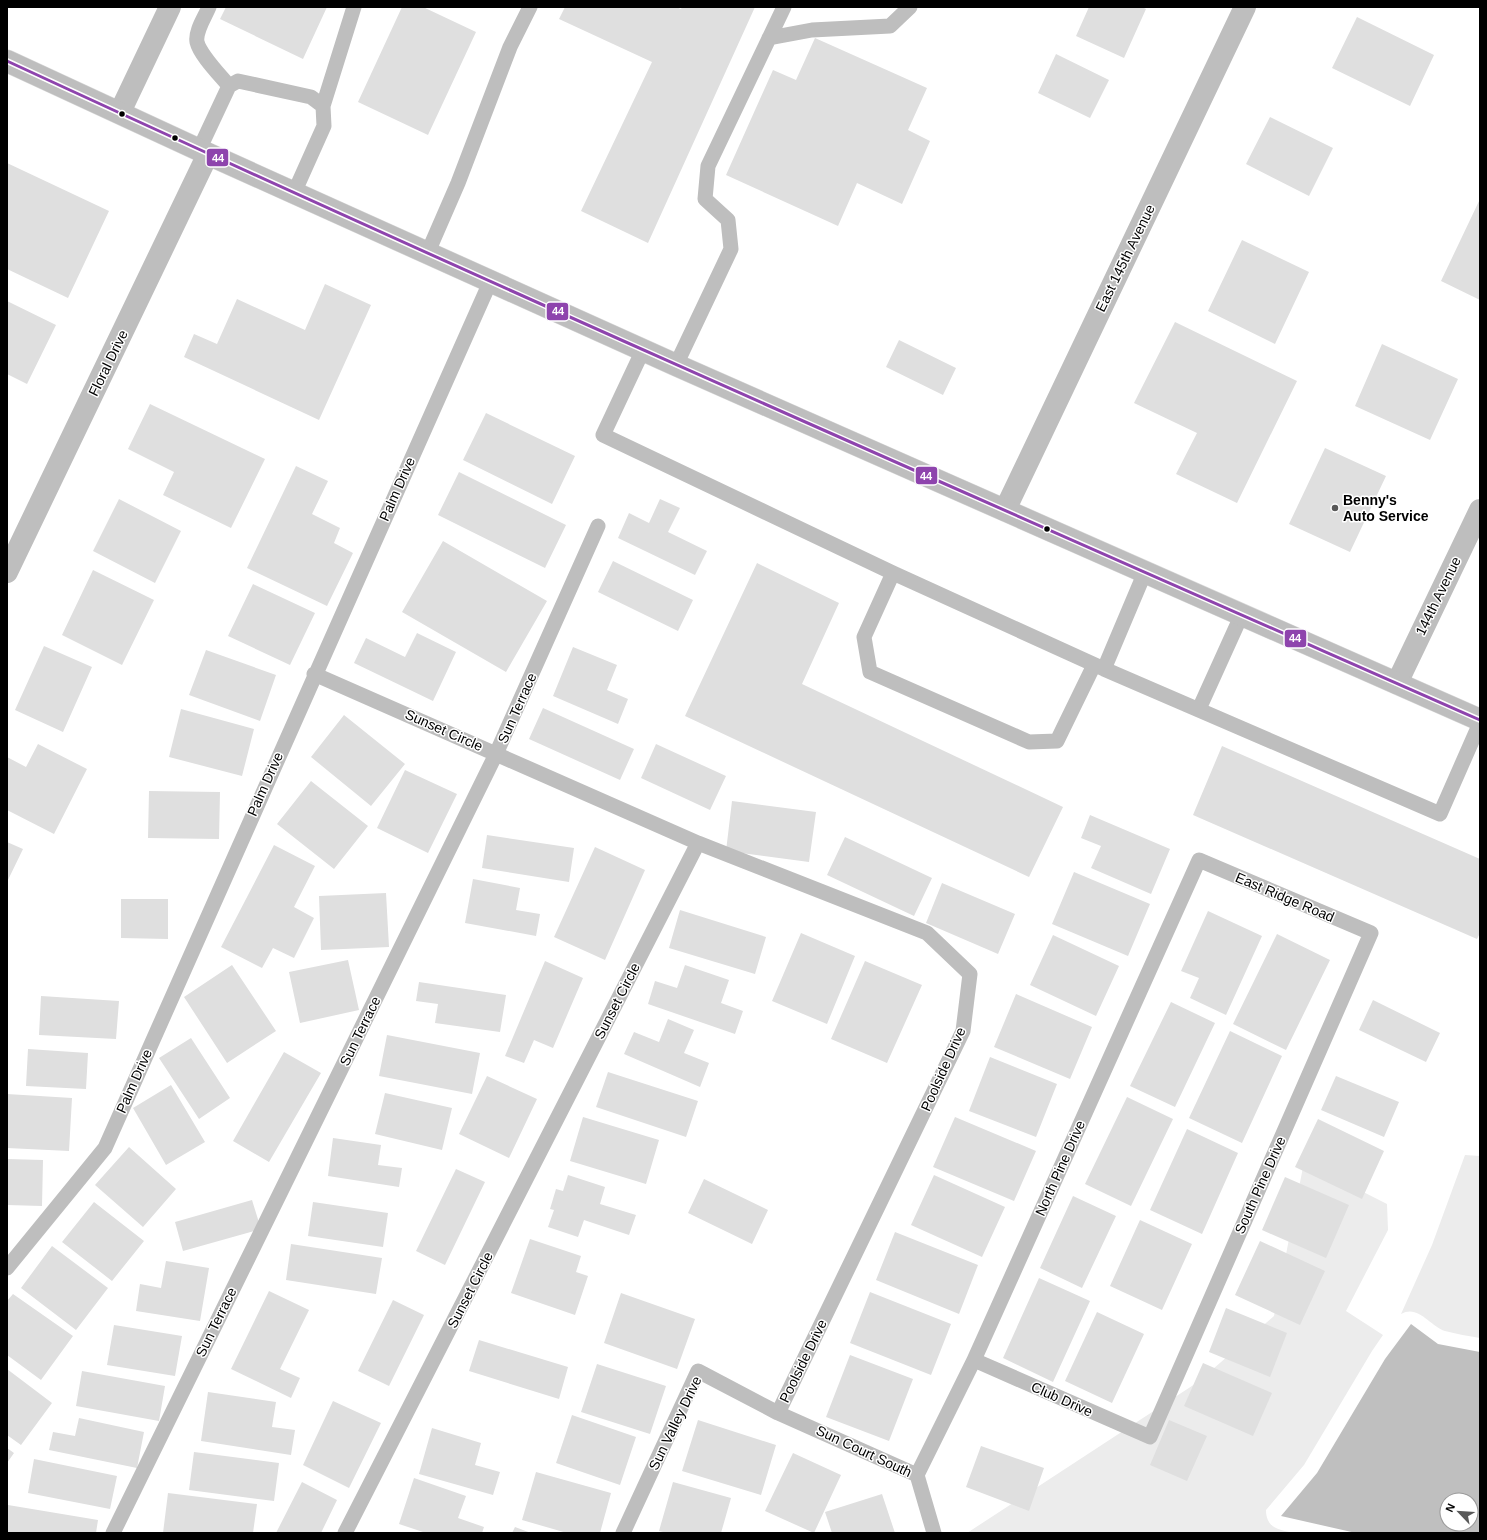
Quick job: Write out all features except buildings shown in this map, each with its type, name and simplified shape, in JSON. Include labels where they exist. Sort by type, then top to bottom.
[{"type":"main road","points":[[120,112],[170,7]]},
{"type":"main road","name":"East 145th Avenue","points":[[1005,510],[1245,7]]},
{"type":"main road","points":[[7,61],[294,193],[491,280],[643,350],[1480,720]]},
{"type":"main road","name":"Floral Drive","points":[[7,572],[204,152]]},
{"type":"main road","name":"144th Avenue","points":[[1396,683],[1480,510]]},
{"type":"lane","points":[[209,7],[199,29],[197,42],[202,53],[229,86]]},
{"type":"lane","points":[[294,193],[324,126],[323,106],[354,7]]},
{"type":"lane","points":[[428,252],[458,183],[510,47],[530,7]]},
{"type":"lane","points":[[676,364],[732,249],[728,220],[705,199],[708,166],[784,7]]},
{"type":"lane","points":[[769,38],[812,30],[890,26],[910,7]]},
{"type":"lane","points":[[204,152],[229,86],[238,81],[302,94],[311,97],[323,106]]},
{"type":"lane","name":"Palm Drive","points":[[7,1268],[105,1148],[314,674],[491,280]]},
{"type":"lane","points":[[643,350],[603,435],[893,573],[1099,667],[1440,814],[1480,723]]},
{"type":"lane","name":"Sun Terrace","points":[[113,1533],[496,754],[598,526]]},
{"type":"lane","points":[[893,573],[864,637],[870,672],[1030,742],[1057,741],[1099,667],[1145,572]]},
{"type":"lane","points":[[1199,709],[1242,614]]},
{"type":"lane","name":"Sunset Circle","points":[[314,674],[698,843],[345,1533]]},
{"type":"lane","name":"Poolside Drive","points":[[698,843],[927,933],[970,974],[963,1031],[778,1412]]},
{"type":"lane","name":"East Ridge Road","points":[[1199,860],[1371,933]]},
{"type":"lane","name":"North Pine Drive","points":[[917,1475],[974,1360],[1199,860]]},
{"type":"lane","name":"South Pine Drive","points":[[1150,1437],[1371,933]]},
{"type":"lane","name":"Club Drive","points":[[974,1360],[1150,1437]]},
{"type":"lane","name":"Sun Valley Drive","points":[[622,1533],[698,1371],[778,1412]]},
{"type":"lane","name":"Sun Court South","points":[[778,1412],[917,1475],[934,1533]]},
{"type":"shaded area","points":[[1465,1155],[1480,1156],[1480,1338],[1445,1331],[1424,1317],[1413,1312],[1401,1314],[1432,1245]]},
{"type":"shaded area","points":[[1304,1162],[1387,1204],[1388,1230],[1346,1311],[1383,1335],[1304,1465],[1266,1510],[1268,1521],[1274,1527],[1283,1531],[1294,1533],[967,1533],[1198,1382],[1274,1316]]},
{"type":"shaded area","points":[[1411,1324],[1438,1344],[1480,1352],[1480,1533],[1356,1533],[1281,1516],[1317,1473],[1385,1359]]},
{"type":"transit line","name":"44","points":[[7,61],[558,312],[1480,720]]},
{"type":"place","name":"Benny's Auto Service","points":[[1335,508]]}]
